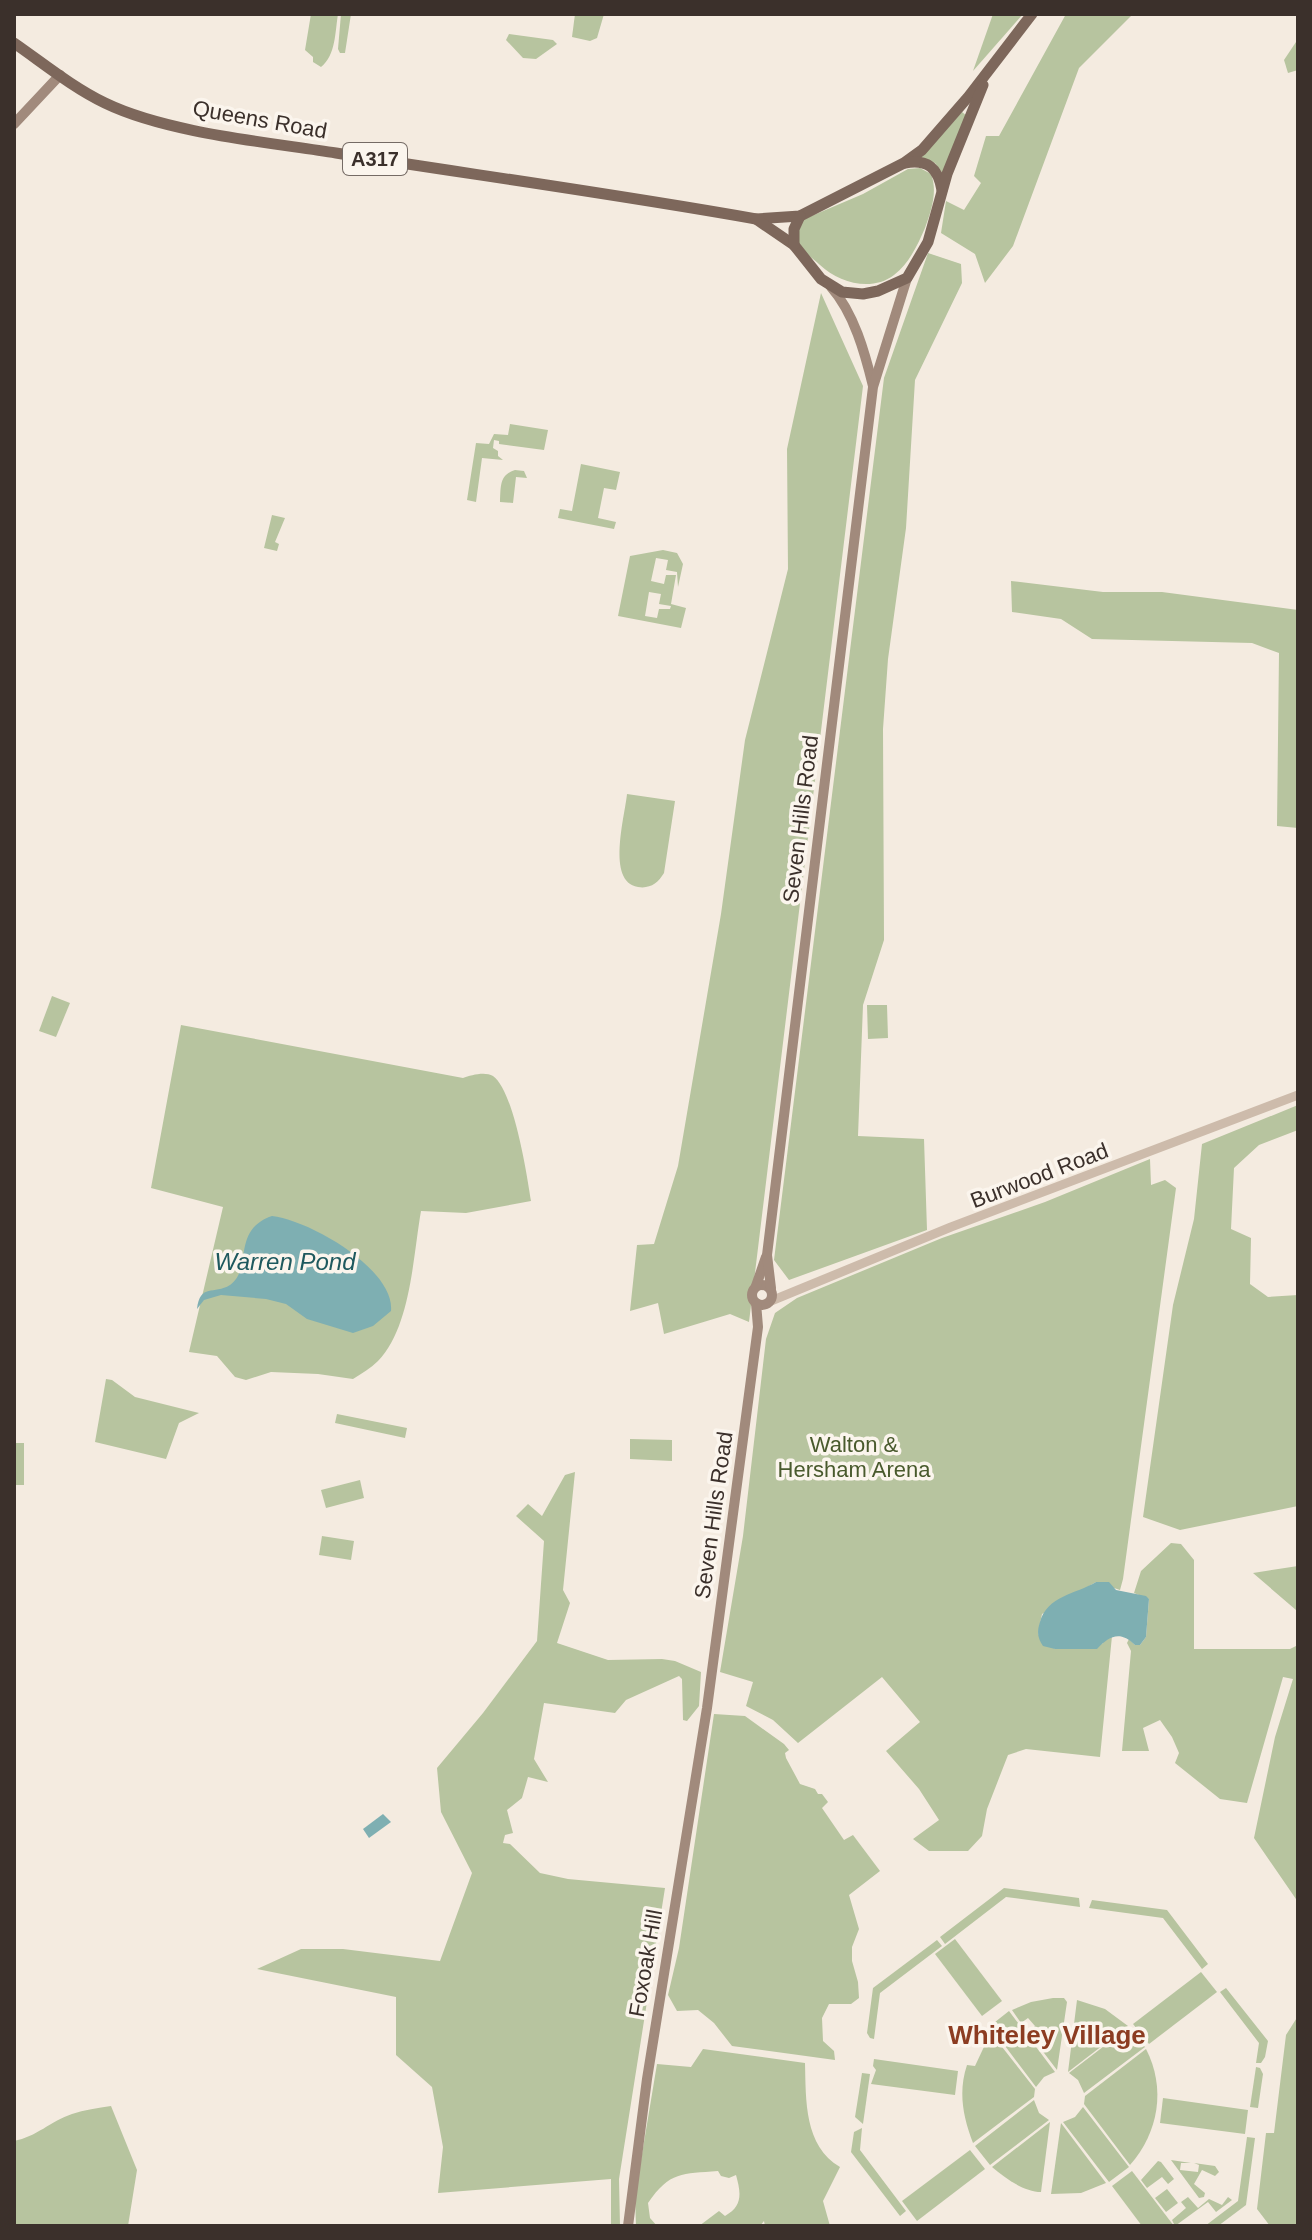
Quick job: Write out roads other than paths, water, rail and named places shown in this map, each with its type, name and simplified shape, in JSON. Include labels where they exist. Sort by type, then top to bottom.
[{"type":"main road","name":"A317","points":[[756,219],[800,216],[904,163],[922,150],[1032,14]]},
{"type":"main road","name":"Queens Road","points":[[14,43],[106,103],[152,119],[206,131],[756,219]]},
{"type":"main road","name":"A317","points":[[907,278],[928,242],[942,192],[988,71]]},
{"type":"main road","points":[[14,124],[60,75]]},
{"type":"main road","points":[[958,108],[964,109],[970,118]]},
{"type":"main road","points":[[904,163],[920,161],[932,167],[940,179],[942,192]]},
{"type":"main road","points":[[794,245],[794,229],[800,216]]},
{"type":"main road","name":"A317","points":[[756,219],[794,245],[830,287]]},
{"type":"main road","points":[[830,287],[842,292],[863,294],[907,278]]},
{"type":"main road","name":"Seven Hills Road","points":[[767,1255],[873,387],[907,278]]},
{"type":"main road","name":"Seven Hills Road","points":[[830,287],[838,296],[863,348],[873,387]]},
{"type":"main road","points":[[767,1255],[752,1294],[768,1297]]},
{"type":"main road","points":[[767,1255],[768,1297]]},
{"type":"main road","points":[[756,1286],[765,1285],[768,1297]]},
{"type":"main road","name":"Seven Hills Road","points":[[707,1708],[758,1327],[768,1297]]},
{"type":"main road","name":"Foxoak Hill","points":[[628,2226],[648,2068],[707,1708]]},
{"type":"street","name":"Burwood Road","points":[[768,1297],[794,1291],[951,1227],[1298,1095]]},
{"type":"water","name":"Warren Pond","points":[[272,1216],[307,1227],[347,1249],[379,1279],[389,1295],[391,1311],[373,1326],[353,1333],[307,1319],[286,1304],[266,1299],[221,1295],[204,1300],[197,1309],[201,1296],[230,1285],[237,1278],[251,1230]]},
{"type":"water","points":[[1096,1582],[1109,1582],[1116,1590],[1149,1599],[1146,1637],[1140,1645],[1115,1636],[1097,1649],[1043,1646],[1038,1628],[1049,1606]]},
{"type":"water","points":[[383,1814],[391,1822],[369,1838],[363,1829]]},
{"type":"district","name":"Whiteley Village","points":[[1047,2035]]},
{"type":"park label","name":"Walton & Hersham Arena","points":[[854,1456]]}]
